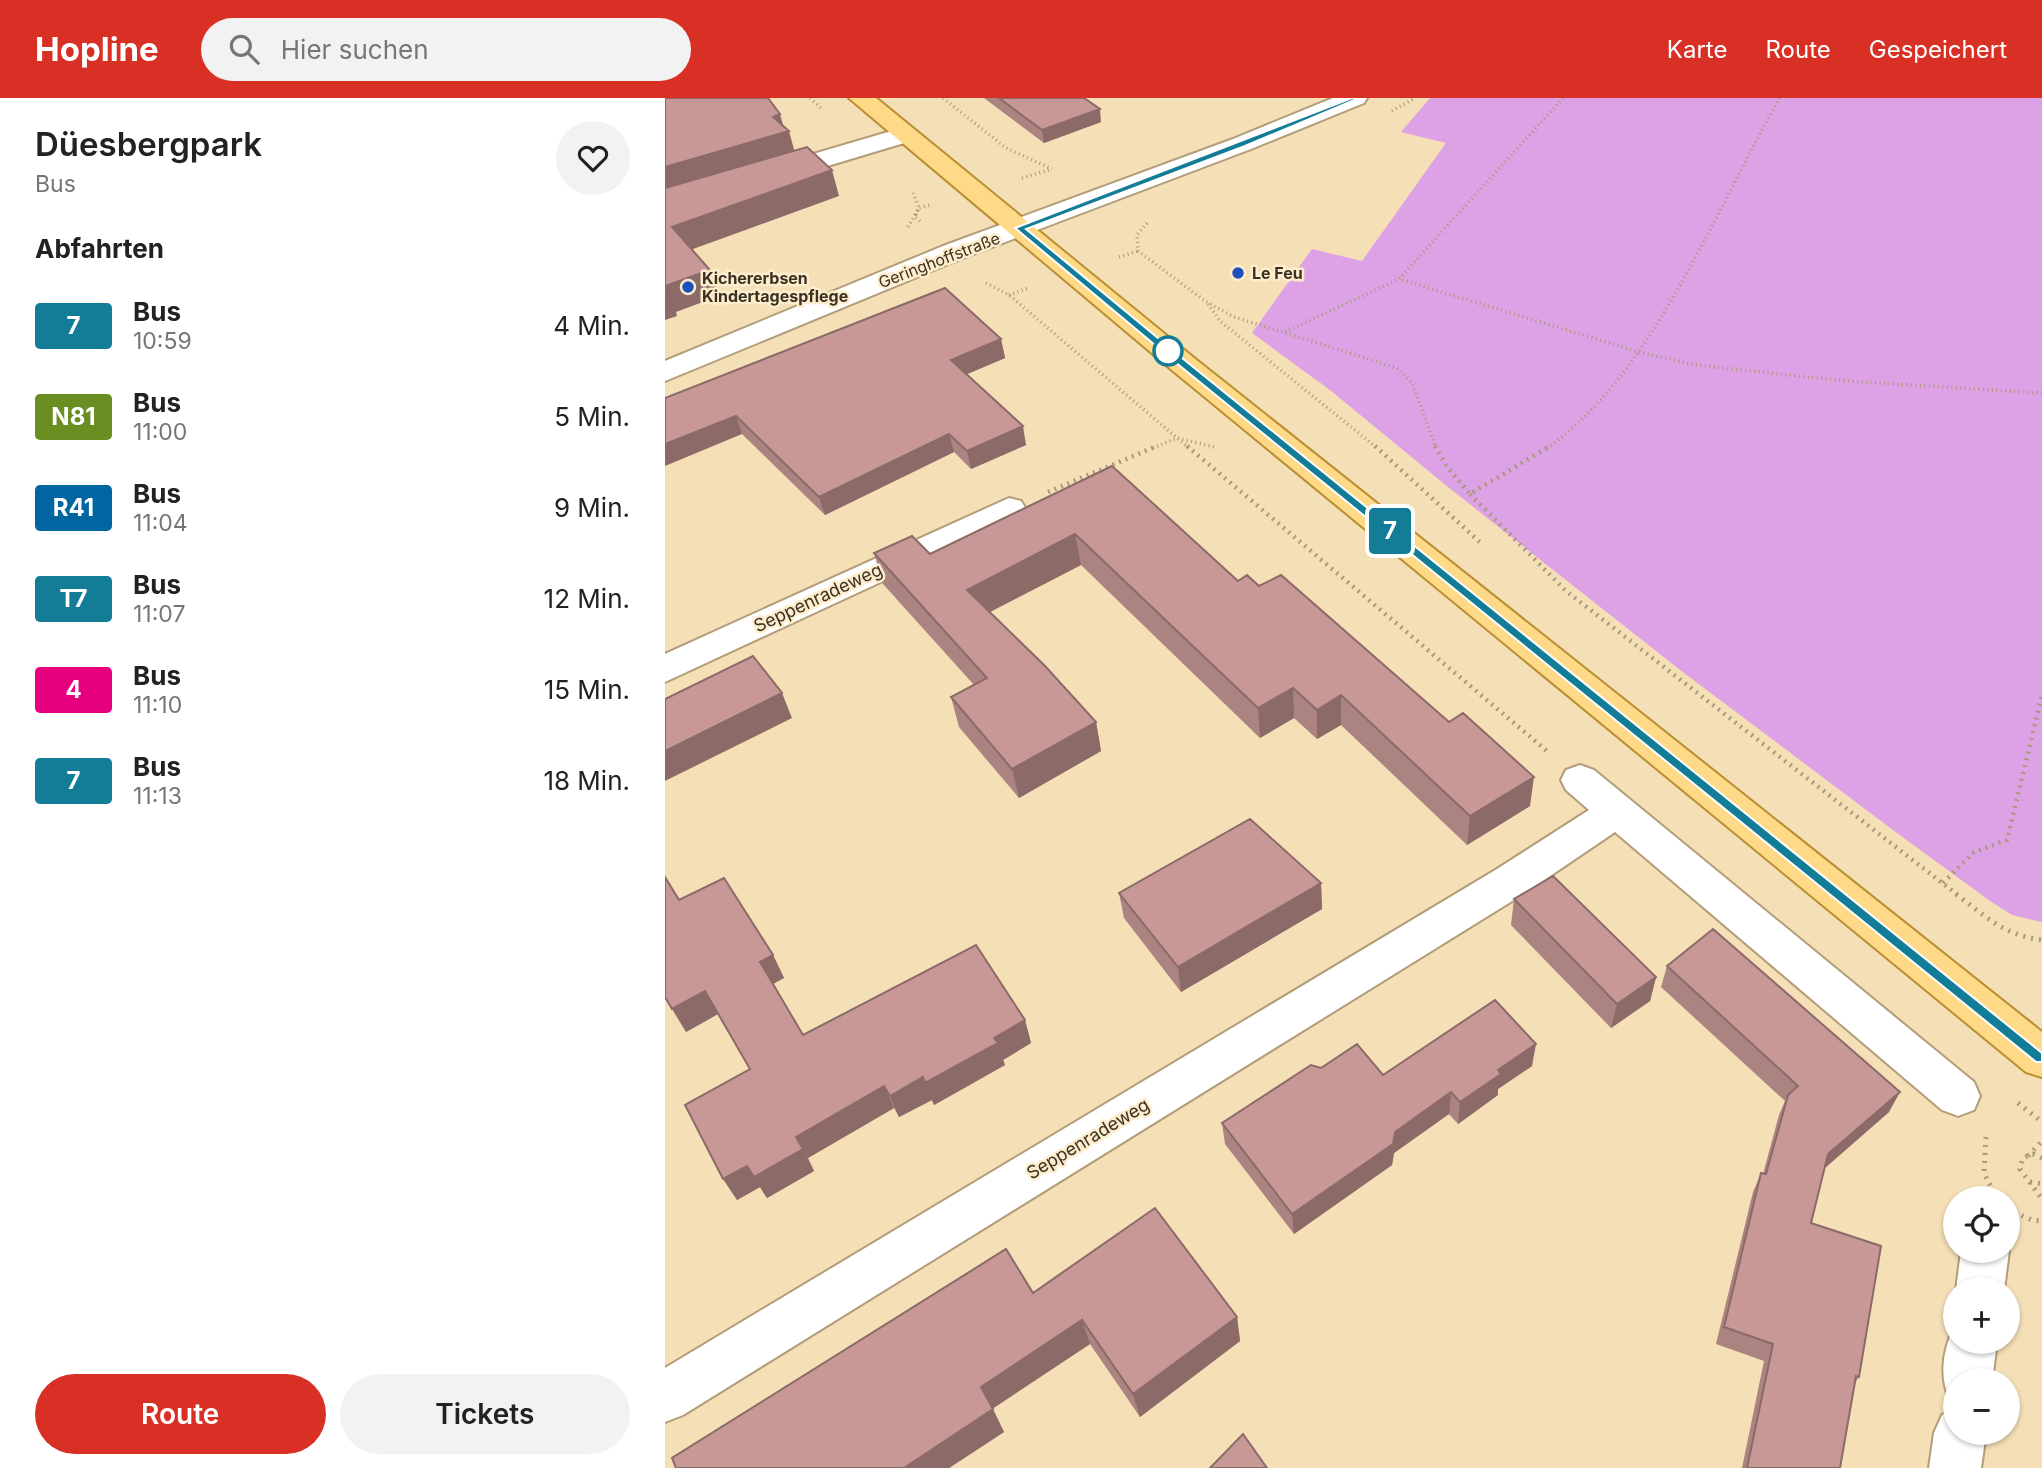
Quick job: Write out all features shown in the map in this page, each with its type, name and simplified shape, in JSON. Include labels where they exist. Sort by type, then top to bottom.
[{"type":"main road","points":[[861,98],[1194,372],[2042,1058]]},
{"type":"street","name":"Geringhoffstraße","points":[[665,372],[953,253],[1253,140],[1355,98]]},
{"type":"street","points":[[745,183],[905,135]]},
{"type":"street","name":"Seppenradeweg","points":[[665,670],[1009,509]]},
{"type":"street","points":[[1580,779],[1970,1112]]},
{"type":"street","name":"Seppenradeweg","points":[[665,1397],[1511,881],[1617,811]]},
{"type":"street","points":[[1955,1468],[1958,1445]]},
{"type":"path","points":[[943,98],[1006,148],[1052,169]]},
{"type":"path","points":[[1407,103],[1415,98]]},
{"type":"path","points":[[1284,332],[1399,279],[1563,98]]},
{"type":"path","points":[[1470,494],[1534,457],[1577,425],[1639,352],[1752,143],[1780,98]]},
{"type":"path","points":[[1137,235],[1138,251],[1205,301],[1234,317],[1384,363],[1406,374],[1412,383],[1438,456],[1451,475],[1566,591],[2002,929],[2021,937],[2042,940]]},
{"type":"path","points":[[1399,279],[1639,352],[1705,367],[1771,375],[2042,393]]},
{"type":"path","points":[[997,288],[1580,779]]},
{"type":"path","points":[[1205,301],[1220,321],[1320,398]]},
{"type":"path","points":[[1009,509],[1177,438],[1217,448]]},
{"type":"path","points":[[1943,883],[1974,852],[2007,840],[2042,695]]},
{"type":"path","points":[[1970,1112],[1986,1136],[1984,1173],[1990,1186]]},
{"type":"path","points":[[2042,1141],[2020,1163],[2021,1174],[2031,1182],[2042,1184]]},
{"type":"path","points":[[2042,1158],[2033,1154],[2023,1158],[2020,1169],[2042,1199]]},
{"type":"path","points":[[2020,1216],[2042,1221]]},
{"type":"shaded area","points":[[1430,98],[2042,98],[2042,922],[2012,915],[1893,830],[1684,673],[1330,390],[1252,333],[1312,249],[1362,261],[1446,143],[1401,132]]},
{"type":"building","points":[[665,98],[768,98],[780,114],[773,117],[789,131],[665,167]]},
{"type":"building","points":[[999,98],[1084,98],[1100,109],[1042,130]]},
{"type":"building","points":[[807,147],[832,170],[672,227],[710,270],[665,286],[665,188]]},
{"type":"building","points":[[945,288],[1001,339],[951,360],[1023,426],[967,451],[949,434],[819,497],[736,416],[665,444],[665,398]]},
{"type":"building","points":[[1112,466],[1238,581],[1247,575],[1259,586],[1281,575],[1449,722],[1463,713],[1534,777],[1470,816],[1341,695],[1317,710],[1293,688],[1258,708],[1075,534],[967,590],[1045,666],[1096,722],[1012,769],[951,697],[987,678],[874,553],[912,536],[930,554]]},
{"type":"building","points":[[753,656],[782,693],[665,751],[665,699]]},
{"type":"building","points":[[1250,819],[1321,883],[1178,967],[1119,893]]},
{"type":"building","points":[[1553,876],[1656,977],[1617,1004],[1514,899]]},
{"type":"building","points":[[665,877],[679,900],[724,878],[773,955],[760,962],[803,1035],[976,945],[1025,1020],[994,1038],[998,1043],[925,1083],[923,1077],[890,1096],[884,1086],[796,1137],[803,1149],[754,1177],[747,1166],[723,1179],[685,1105],[750,1069],[705,991],[672,1009],[665,997]]},
{"type":"building","points":[[1713,929],[1900,1092],[1828,1154],[1811,1223],[1881,1246],[1859,1377],[1856,1376],[1840,1468],[1747,1468],[1773,1344],[1724,1327],[1761,1173],[1766,1174],[1788,1095],[1798,1086],[1667,966]]},
{"type":"building","points":[[1495,1000],[1536,1044],[1498,1070],[1501,1074],[1460,1102],[1451,1092],[1395,1132],[1393,1144],[1292,1214],[1222,1123],[1311,1065],[1321,1068],[1357,1044],[1383,1075]]},
{"type":"building","points":[[1155,1208],[1237,1317],[1133,1394],[1082,1320],[981,1387],[993,1409],[904,1468],[676,1468],[672,1458],[1006,1249],[1033,1293]]},
{"type":"building","points":[[1243,1434],[1267,1468],[1210,1468]]},
{"type":"bus line","name":"7","points":[[1355,98],[1020,228],[1183,364],[2042,1058]]},
{"type":"place","name":"Le Feu","points":[[1238,273]]},
{"type":"place","name":"Kichererbsen Kindertagespflege","points":[[688,287]]}]
